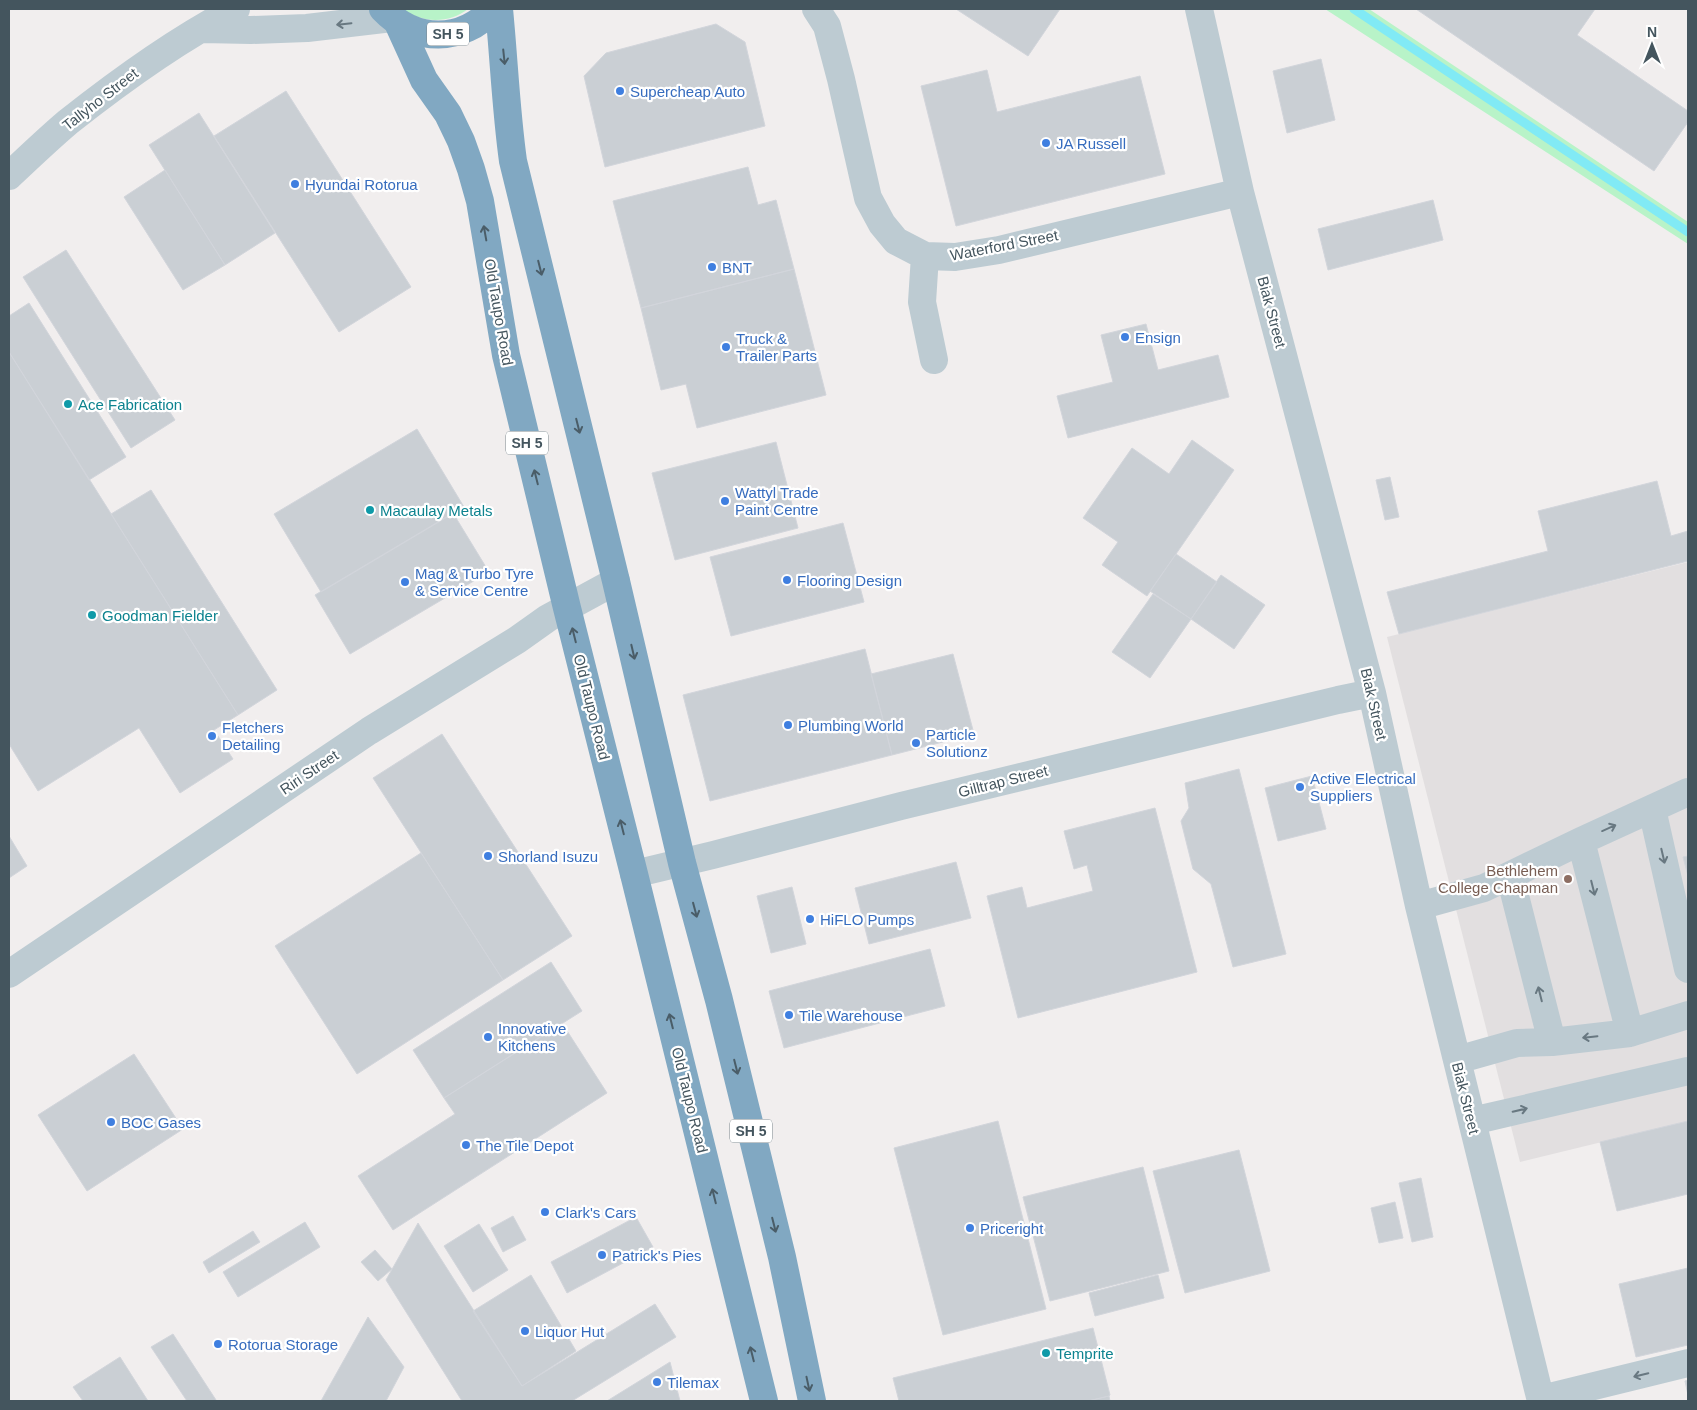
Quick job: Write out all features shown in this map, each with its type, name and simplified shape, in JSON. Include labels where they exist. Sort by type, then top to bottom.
[{"type":"highway","name":"SH 5","points":[[391,17],[415,31],[433,35],[452,34],[470,28],[493,9]]},
{"type":"highway","name":"SH 5","points":[[498,9],[504,66],[506,116],[514,161],[682,863],[719,1000],[782,1257],[812,1401]]},
{"type":"highway","name":"Old Taupo Road","points":[[391,17],[424,80],[448,114],[471,169],[480,201],[506,355],[764,1401]]},
{"type":"street","name":"Tallyho Street","points":[[9,176],[67,123],[133,73],[198,29],[236,9]]},
{"type":"street","name":"Waterford Street","points":[[816,9],[827,26],[868,198],[882,224],[896,241],[925,256],[955,257],[999,250],[1240,192]]},
{"type":"street","name":"Biak Street","points":[[1199,9],[1240,192],[1372,693],[1418,906],[1541,1400]]},
{"type":"street","points":[[198,29],[307,28],[391,17]]},
{"type":"street","points":[[925,256],[922,302],[934,360]]},
{"type":"street","name":"Riri Street","points":[[9,974],[369,731],[517,640],[548,618],[616,581]]},
{"type":"street","name":"Gilltrap Street","points":[[634,874],[901,806],[1372,693]]},
{"type":"street","points":[[1418,906],[1484,888],[1688,792]]},
{"type":"street","points":[[1652,809],[1688,969]]},
{"type":"street","points":[[1581,841],[1630,1033]]},
{"type":"street","points":[[1510,876],[1552,1042]]},
{"type":"street","points":[[1456,1060],[1517,1043],[1552,1042],[1630,1033],[1688,1015]]},
{"type":"street","points":[[1472,1121],[1688,1071]]},
{"type":"street","points":[[1541,1400],[1688,1363]]},
{"type":"shaded area","name":"Bethlehem College Chapman","points":[[1688,562],[1688,1121],[1520,1162],[1387,637]]},
{"type":"green space","points":[[402,9],[468,9],[452,17],[435,20],[418,17]]},
{"type":"green space","points":[[1325,9],[1369,9],[1688,222],[1688,244]]},
{"type":"building","points":[[956,9],[1060,9],[1028,56]]},
{"type":"building","points":[[1416,9],[1595,9],[1577,35],[1688,111],[1688,122],[1654,171]]},
{"type":"building","points":[[716,24],[745,42],[765,126],[605,167],[584,76],[606,53]]},
{"type":"building","points":[[1321,59],[1335,120],[1287,133],[1273,71]]},
{"type":"building","name":"JA Russell","points":[[987,70],[997,112],[1140,76],[1165,174],[956,226],[921,86]]},
{"type":"building","name":"Hyundai Rotorua","points":[[286,91],[411,287],[339,332],[214,136]]},
{"type":"building","points":[[199,113],[275,233],[225,265],[149,145]]},
{"type":"building","points":[[748,167],[758,205],[776,200],[794,269],[641,308],[613,201]]},
{"type":"building","points":[[165,170],[225,265],[183,290],[124,197]]},
{"type":"building","points":[[1433,200],[1443,240],[1328,270],[1318,229]]},
{"type":"building","points":[[66,250],[175,420],[131,448],[23,277]]},
{"type":"building","points":[[794,269],[826,395],[697,428],[686,384],[661,390],[641,308]]},
{"type":"building","name":"Ace Fabrication","points":[[29,303],[126,457],[89,480],[9,352],[9,316]]},
{"type":"building","points":[[1146,324],[1158,370],[1218,355],[1229,397],[1068,438],[1057,396],[1113,382],[1101,335]]},
{"type":"building","name":"Goodman Fielder","points":[[9,352],[238,715],[214,730],[233,759],[180,793],[139,728],[38,791],[9,744]]},
{"type":"building","name":"Macaulay Metals","points":[[417,429],[464,507],[321,592],[274,514]]},
{"type":"building","points":[[1192,440],[1234,470],[1147,596],[1102,565],[1118,542],[1083,518],[1132,448],[1169,474]]},
{"type":"building","name":"Wattyl Trade Paint Centre","points":[[776,442],[798,528],[675,560],[652,473]]},
{"type":"building","points":[[1390,477],[1399,517],[1385,520],[1376,480]]},
{"type":"building","points":[[1657,481],[1671,536],[1688,531],[1688,561],[1399,634],[1387,592],[1548,551],[1538,511]]},
{"type":"building","points":[[151,490],[277,690],[238,715],[111,514]]},
{"type":"building","name":"Mag & Turbo Tyre & Service Centre","points":[[453,513],[489,572],[350,654],[315,595]]},
{"type":"building","name":"Flooring Design","points":[[843,523],[864,602],[731,636],[710,557]]},
{"type":"building","points":[[1176,554],[1217,582],[1191,619],[1150,591]]},
{"type":"building","points":[[1221,575],[1265,605],[1234,649],[1191,619]]},
{"type":"building","points":[[1153,594],[1191,619],[1150,678],[1112,652]]},
{"type":"building","name":"Plumbing World","points":[[865,649],[892,755],[710,801],[683,695]]},
{"type":"building","points":[[953,654],[974,734],[892,755],[871,674]]},
{"type":"building","points":[[442,734],[572,936],[503,980],[373,778]]},
{"type":"building","points":[[1239,769],[1286,954],[1233,967],[1211,884],[1193,869],[1181,821],[1189,808],[1185,783]]},
{"type":"building","points":[[1312,776],[1326,829],[1278,841],[1265,788]]},
{"type":"building","points":[[1155,808],[1197,972],[1018,1018],[987,896],[1022,887],[1027,908],[1093,891],[1087,865],[1074,869],[1064,831]]},
{"type":"building","points":[[9,836],[27,866],[9,878]]},
{"type":"building","points":[[421,853],[503,980],[357,1074],[275,946]]},
{"type":"building","points":[[1688,856],[1688,876],[1683,857]]},
{"type":"building","points":[[956,862],[971,918],[869,944],[855,888]]},
{"type":"building","points":[[792,887],[806,944],[771,953],[757,896]]},
{"type":"building","points":[[930,949],[945,1006],[784,1048],[769,991]]},
{"type":"building","name":"Innovative Kitchens","points":[[551,962],[582,1011],[444,1098],[413,1050]]},
{"type":"building","name":"The Tile Depot","points":[[562,1023],[607,1093],[393,1230],[358,1176],[455,1114],[444,1098]]},
{"type":"building","name":"BOC Gases","points":[[134,1054],[183,1129],[87,1191],[38,1115]]},
{"type":"building","name":"Priceright","points":[[998,1121],[1046,1309],[943,1335],[894,1148]]},
{"type":"building","points":[[1688,1121],[1688,1194],[1617,1211],[1600,1142]]},
{"type":"building","points":[[1239,1150],[1270,1271],[1185,1293],[1153,1171]]},
{"type":"building","points":[[1143,1167],[1169,1271],[1050,1301],[1023,1197]]},
{"type":"building","points":[[1421,1178],[1433,1237],[1412,1242],[1399,1183]]},
{"type":"building","points":[[1395,1202],[1403,1238],[1379,1243],[1371,1208]]},
{"type":"building","points":[[513,1216],[526,1240],[503,1252],[491,1228]]},
{"type":"building","name":"Patrick's Pies","points":[[636,1217],[653,1247],[567,1293],[551,1262]]},
{"type":"building","points":[[305,1222],[320,1247],[238,1297],[223,1272]]},
{"type":"building","points":[[418,1223],[522,1386],[655,1304],[676,1337],[572,1401],[462,1401],[386,1280]]},
{"type":"building","points":[[479,1224],[508,1270],[473,1292],[444,1246]]},
{"type":"building","points":[[253,1231],[260,1242],[209,1273],[203,1262]]},
{"type":"building","points":[[375,1250],[392,1269],[378,1281],[361,1262]]},
{"type":"building","points":[[1688,1268],[1688,1345],[1636,1357],[1619,1284]]},
{"type":"building","name":"Liquor Hut","points":[[531,1275],[576,1351],[522,1386],[473,1311]]},
{"type":"building","points":[[1158,1275],[1164,1298],[1095,1316],[1089,1293]]},
{"type":"building","points":[[368,1317],[404,1367],[386,1401],[321,1401]]},
{"type":"building","name":"Temprite","points":[[1093,1328],[1109,1396],[1088,1401],[899,1401],[893,1378]]},
{"type":"building","points":[[173,1334],[216,1400],[187,1401],[151,1347]]},
{"type":"building","points":[[120,1357],[148,1401],[83,1401],[73,1387]]},
{"type":"building","name":"Tilemax","points":[[670,1362],[680,1401],[607,1401]]},
{"type":"building","points":[[1688,1380],[1688,1395],[1685,1381]]},
{"type":"building","points":[[1109,1396],[1110,1401],[1088,1401]]},
{"type":"waterway","points":[[1354,9],[1688,232]]},
{"type":"place","name":"Supercheap Auto","points":[[620,91]]},
{"type":"place","name":"JA Russell","points":[[1046,143]]},
{"type":"place","name":"Hyundai Rotorua","points":[[295,184]]},
{"type":"place","name":"BNT","points":[[712,267]]},
{"type":"place","name":"Ensign","points":[[1125,337]]},
{"type":"place","name":"Truck & Trailer Parts","points":[[726,347]]},
{"type":"place","name":"Ace Fabrication","points":[[68,404]]},
{"type":"place","name":"Wattyl Trade Paint Centre","points":[[725,501]]},
{"type":"place","name":"Macaulay Metals","points":[[370,510]]},
{"type":"place","name":"Flooring Design","points":[[787,580]]},
{"type":"place","name":"Mag & Turbo Tyre & Service Centre","points":[[405,582]]},
{"type":"place","name":"Goodman Fielder","points":[[92,615]]},
{"type":"place","name":"Plumbing World","points":[[788,725]]},
{"type":"place","name":"Fletchers Detailing","points":[[212,736]]},
{"type":"place","name":"Particle Solutionz","points":[[916,743]]},
{"type":"place","name":"Active Electrical Suppliers","points":[[1300,787]]},
{"type":"place","name":"Shorland Isuzu","points":[[488,856]]},
{"type":"place","name":"Bethlehem College Chapman","points":[[1568,879]]},
{"type":"place","name":"HiFLO Pumps","points":[[810,919]]},
{"type":"place","name":"Tile Warehouse","points":[[789,1015]]},
{"type":"place","name":"Innovative Kitchens","points":[[488,1037]]},
{"type":"place","name":"BOC Gases","points":[[111,1122]]},
{"type":"place","name":"The Tile Depot","points":[[466,1145]]},
{"type":"place","name":"Clark's Cars","points":[[545,1212]]},
{"type":"place","name":"Priceright","points":[[970,1228]]},
{"type":"place","name":"Patrick's Pies","points":[[602,1255]]},
{"type":"place","name":"Liquor Hut","points":[[525,1331]]},
{"type":"place","name":"Rotorua Storage","points":[[218,1344]]},
{"type":"place","name":"Temprite","points":[[1046,1353]]},
{"type":"place","name":"Tilemax","points":[[657,1382]]}]
